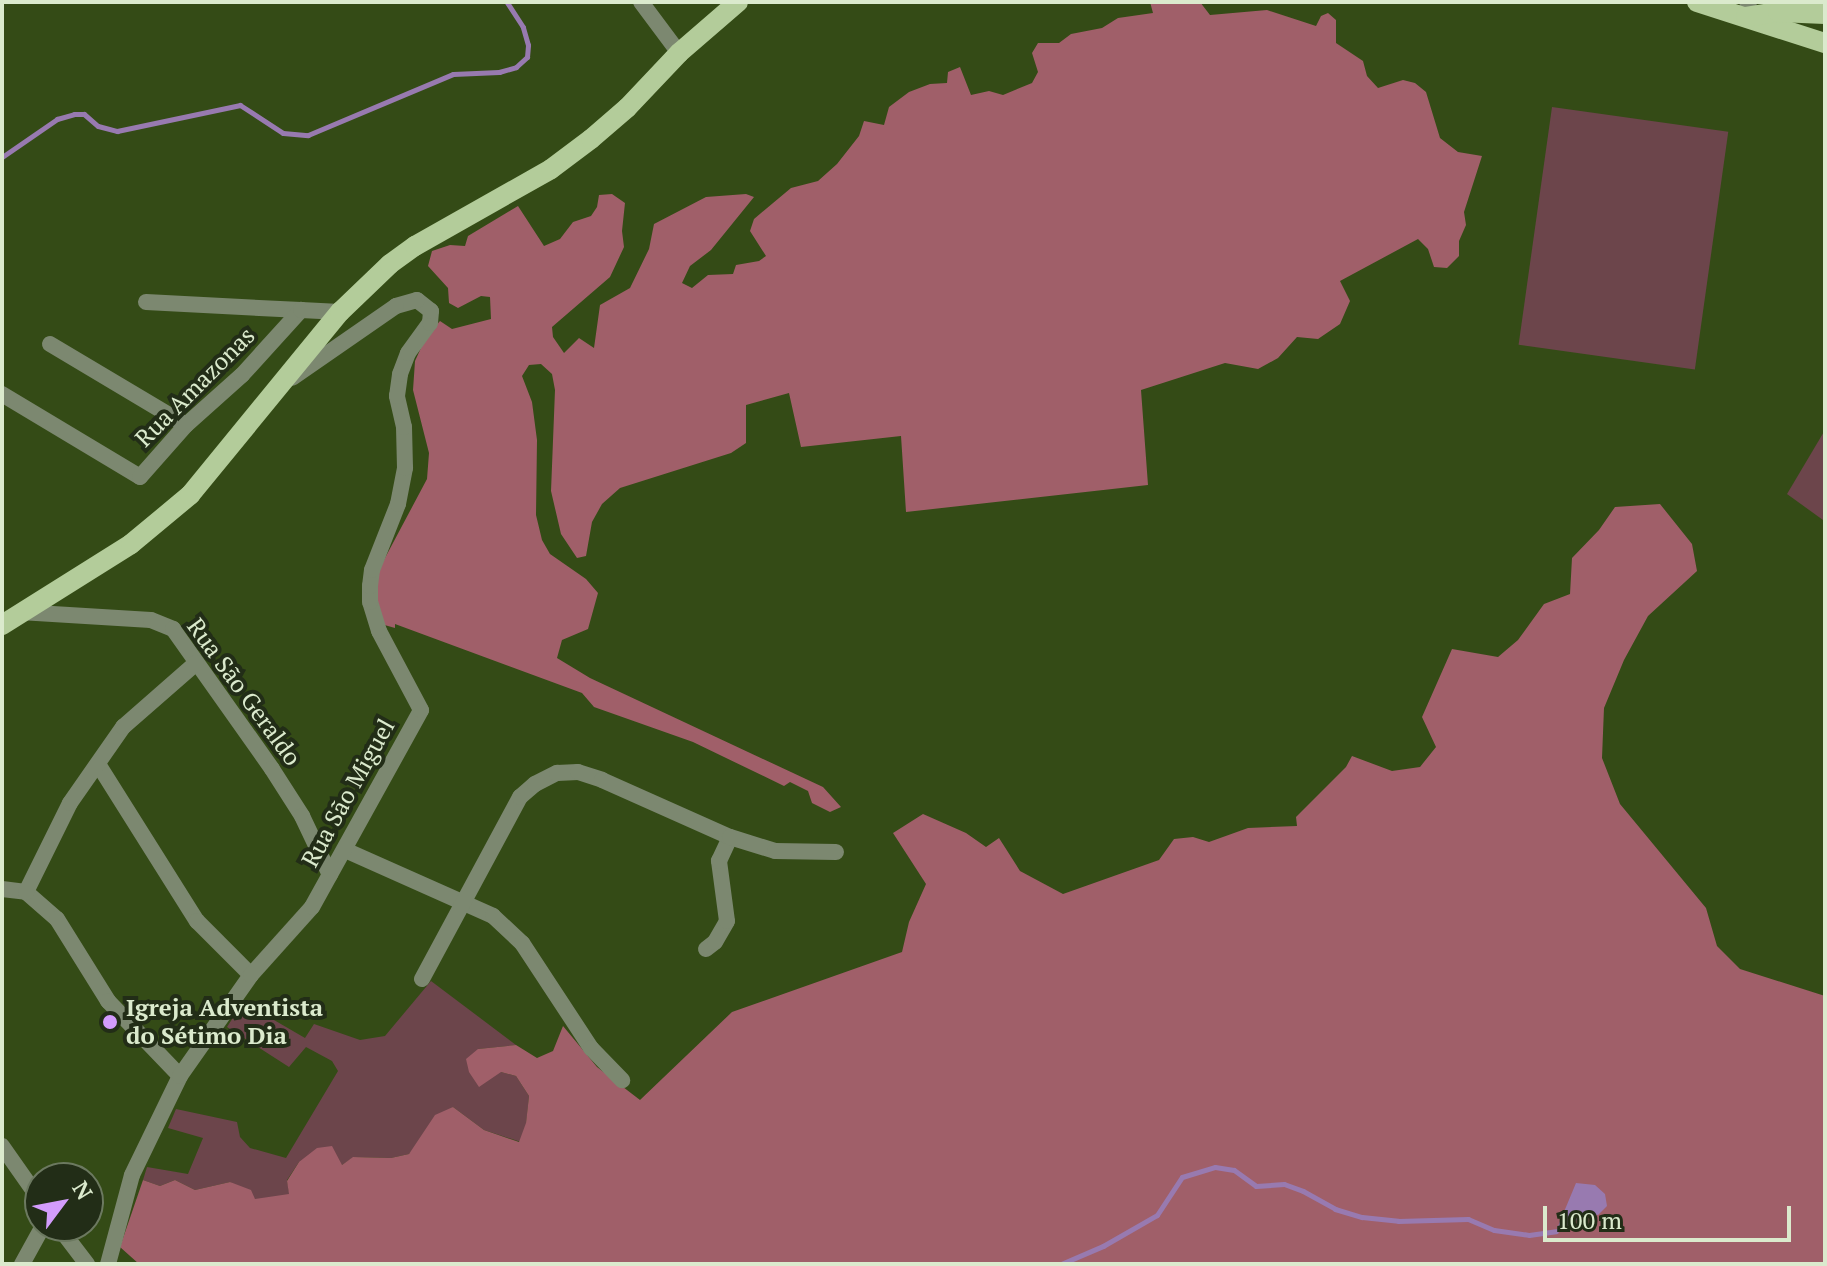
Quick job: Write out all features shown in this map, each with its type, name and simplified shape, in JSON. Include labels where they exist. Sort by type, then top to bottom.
[{"type":"main road","points":[[2,625],[157,526],[200,483],[340,312],[415,246],[551,169],[591,139],[627,108],[679,53],[738,2]]},
{"type":"main road","points":[[1706,4],[1746,10],[1825,43]]},
{"type":"main road","points":[[1746,10],[1775,7],[1825,14]]},
{"type":"street","points":[[641,2],[679,53]]},
{"type":"street","name":"Rua São Miguel","points":[[108,1264],[132,1175],[180,1076],[251,975],[312,907],[421,710],[379,631],[370,602],[370,586],[372,570],[398,504],[405,468],[404,427],[397,396],[400,374],[408,353],[430,323],[431,311],[417,300],[396,306],[273,392]]},
{"type":"street","points":[[146,302],[340,312]]},
{"type":"street","name":"Rua Amazonas","points":[[2,394],[140,477],[186,425],[242,375],[301,310]]},
{"type":"street","points":[[50,344],[186,425]]},
{"type":"street","name":"Rua São Geraldo","points":[[20,612],[163,623],[181,638],[302,816],[330,875]]},
{"type":"street","points":[[26,892],[47,844],[123,727],[196,663]]},
{"type":"street","points":[[98,764],[197,921],[251,975]]},
{"type":"street","points":[[422,979],[520,797],[535,784],[557,773],[578,772],[602,780],[730,837],[775,851],[836,852]]},
{"type":"street","points":[[706,949],[715,942],[727,921],[719,873],[722,850],[730,837]]},
{"type":"street","points":[[345,850],[493,916],[522,943],[591,1048],[622,1080]]},
{"type":"street","points":[[2,889],[26,892],[65,929],[102,992],[125,1021],[180,1076]]},
{"type":"street","points":[[2,1146],[24,1177]]},
{"type":"street","points":[[22,1264],[34,1242]]},
{"type":"street","points":[[70,1242],[87,1264]]},
{"type":"shaded area","points":[[1150,2],[1200,2],[1210,15],[1267,10],[1316,26],[1321,16],[1328,13],[1336,20],[1336,43],[1363,61],[1367,76],[1378,88],[1403,80],[1415,83],[1426,92],[1440,138],[1458,152],[1482,156],[1464,212],[1466,225],[1459,241],[1459,256],[1447,268],[1434,267],[1428,249],[1418,239],[1340,281],[1350,301],[1340,324],[1318,339],[1297,337],[1278,358],[1258,369],[1225,363],[1141,390],[1148,485],[906,512],[901,436],[801,447],[789,393],[746,405],[746,443],[731,453],[620,488],[602,504],[592,522],[586,556],[577,558],[561,534],[551,491],[555,390],[552,374],[541,364],[529,365],[522,376],[532,402],[537,440],[536,515],[542,540],[550,554],[586,579],[598,593],[588,629],[562,640],[557,658],[590,678],[823,787],[841,807],[830,812],[812,803],[808,791],[790,782],[784,786],[693,742],[594,707],[582,693],[395,624],[395,628],[381,624],[374,592],[377,573],[427,479],[429,453],[413,390],[415,361],[426,337],[440,321],[452,329],[491,319],[490,297],[481,296],[458,308],[449,303],[448,288],[428,266],[432,251],[450,245],[465,246],[468,236],[518,206],[544,246],[560,239],[573,222],[591,216],[597,207],[599,195],[612,194],[625,203],[624,247],[610,277],[552,327],[553,337],[564,353],[579,338],[594,348],[600,305],[630,288],[649,249],[654,224],[706,197],[746,194],[754,197],[711,250],[690,266],[682,283],[692,288],[708,275],[733,274],[736,265],[759,261],[766,256],[750,231],[754,219],[791,188],[818,181],[837,164],[859,136],[864,121],[884,125],[889,107],[909,92],[930,84],[947,83],[948,72],[960,67],[971,95],[989,91],[1003,95],[1032,83],[1038,72],[1032,53],[1038,43],[1059,43],[1071,34],[1102,28],[1118,18],[1153,13]]},
{"type":"shaded area","points":[[1552,107],[1728,132],[1695,369],[1519,345]]},
{"type":"shaded area","points":[[1825,430],[1825,515],[1823,520],[1787,494]]},
{"type":"shaded area","points":[[1660,504],[1692,544],[1697,571],[1648,616],[1624,660],[1604,708],[1602,758],[1620,804],[1706,908],[1717,946],[1740,969],[1825,996],[1825,1264],[139,1264],[120,1247],[143,1180],[160,1186],[175,1180],[195,1190],[230,1182],[251,1190],[255,1199],[289,1194],[287,1181],[299,1162],[317,1148],[332,1146],[342,1165],[353,1157],[391,1158],[409,1154],[435,1115],[453,1107],[484,1130],[519,1142],[526,1123],[529,1096],[516,1076],[501,1072],[479,1087],[469,1072],[466,1059],[478,1049],[516,1045],[537,1058],[553,1051],[563,1026],[597,1067],[640,1100],[732,1012],[902,952],[909,922],[926,884],[893,833],[923,814],[966,833],[986,847],[999,838],[1020,871],[1063,894],[1159,860],[1174,839],[1193,837],[1209,842],[1248,828],[1297,826],[1296,817],[1346,767],[1352,756],[1392,771],[1420,767],[1436,747],[1422,717],[1452,649],[1498,657],[1518,640],[1544,604],[1570,594],[1572,558],[1599,530],[1615,507]]},
{"type":"shaded area","points":[[431,981],[516,1045],[478,1049],[501,1072],[516,1076],[529,1096],[524,1143],[484,1130],[453,1107],[409,1154],[391,1158],[354,1157],[342,1165],[299,1162],[287,1180],[291,1203],[288,1222],[230,1182],[195,1190],[175,1180],[160,1186],[143,1180],[147,1167],[188,1174],[203,1138],[168,1128],[176,1109],[237,1122],[240,1137],[250,1148],[286,1158],[338,1071],[332,1061],[306,1047],[289,1067],[227,1027],[243,1002],[305,1038],[314,1024],[360,1040],[385,1036]]},
{"type":"shaded area","points":[[1576,1183],[1595,1185],[1605,1194],[1607,1206],[1598,1215],[1585,1213],[1568,1227],[1556,1231]]},
{"type":"waterway","points":[[2,157],[57,119],[74,114],[84,114],[98,126],[117,131],[240,105],[283,133],[308,135],[453,74],[499,72],[516,67],[527,57],[528,45],[523,27],[507,2]]},
{"type":"waterway","points":[[1061,1264],[1103,1246],[1157,1215],[1182,1177],[1215,1167],[1234,1170],[1256,1186],[1284,1184],[1335,1209],[1362,1217],[1398,1221],[1468,1219],[1494,1230],[1529,1235],[1556,1231]]},
{"type":"place","name":"Igreja Adventista do Sétimo Dia","points":[[110,1022]]}]
